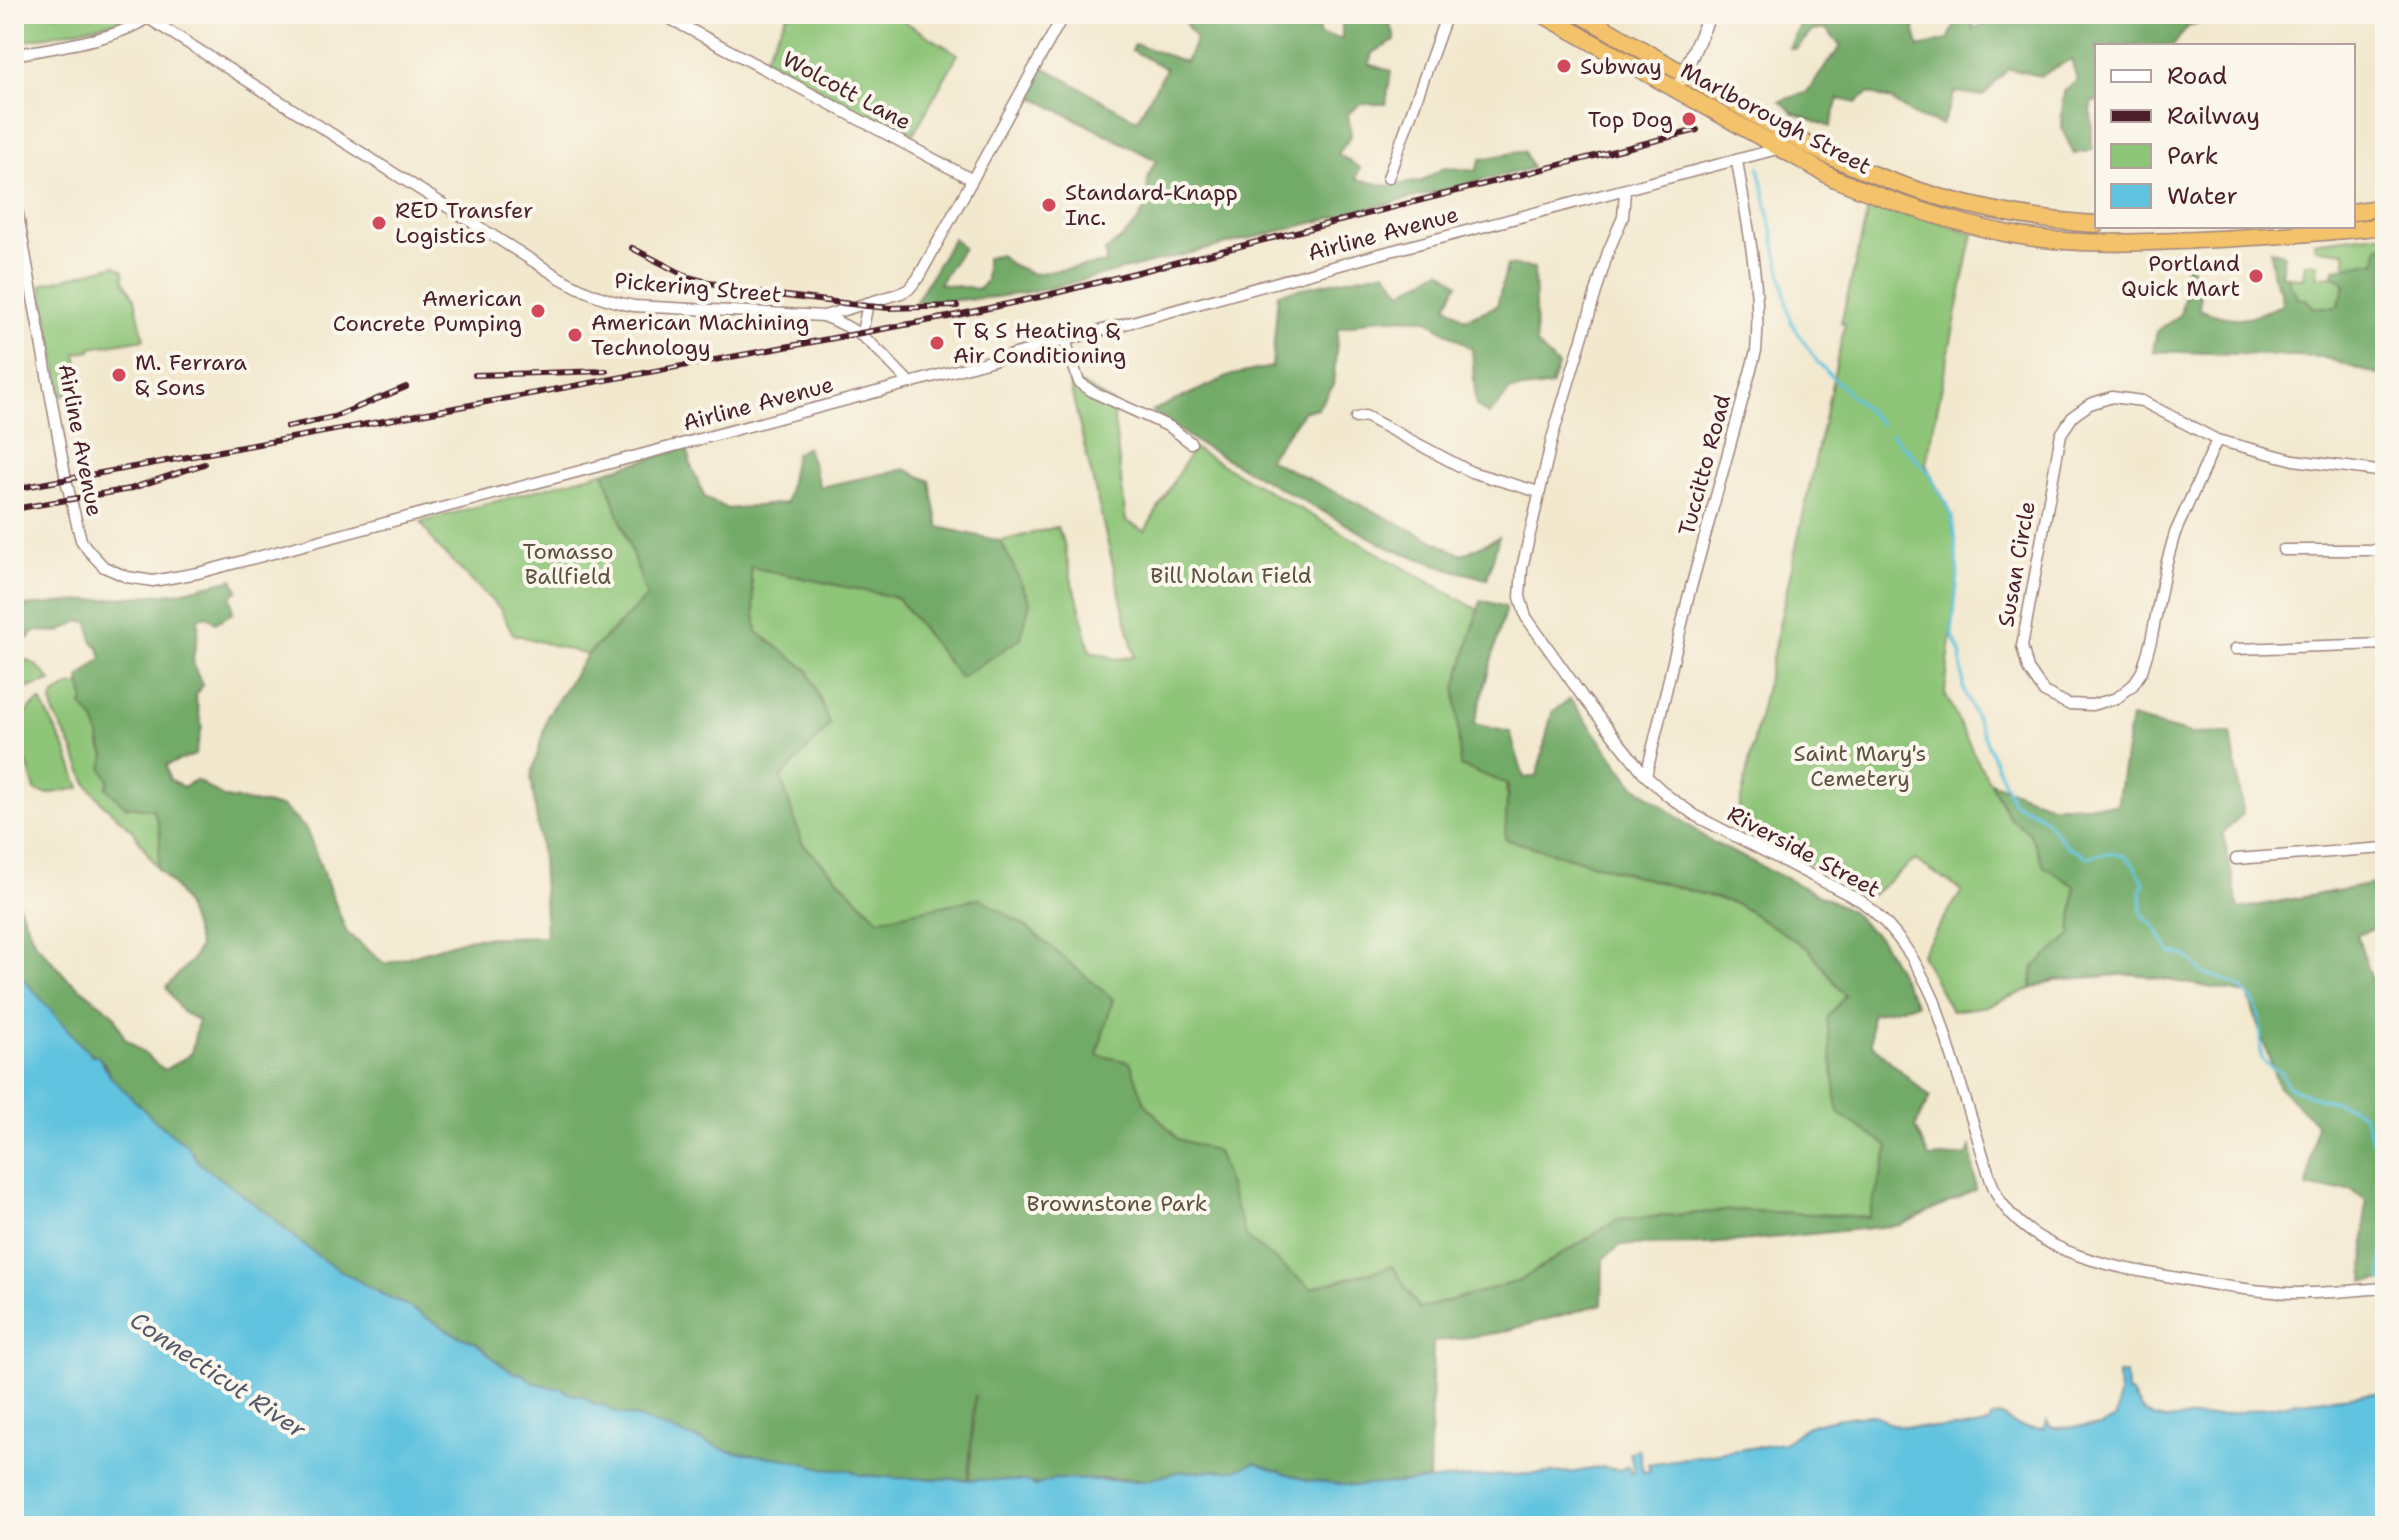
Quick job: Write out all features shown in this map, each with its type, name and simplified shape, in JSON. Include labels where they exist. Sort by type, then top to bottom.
[{"type":"highway","name":"Marlborough Street","points":[[1542,14],[1835,179],[1884,199],[1953,220],[2011,234],[2119,243],[2348,228]]},
{"type":"highway","name":"Marlborough Street","points":[[1580,14],[1842,162],[1890,181],[1953,200],[2026,217],[2095,224]]},
{"type":"highway","points":[[2355,212],[2385,207]]},
{"type":"highway","name":"Marlborough Street","points":[[2355,228],[2385,226]]},
{"type":"street","name":"Wolcott Lane","points":[[661,14],[971,179]]},
{"type":"street","name":"Pickering Street","points":[[150,16],[588,294],[634,306],[824,316],[901,293],[918,278],[1064,14]]},
{"type":"street","points":[[1388,178],[1447,14]]},
{"type":"street","points":[[1675,90],[1710,14]]},
{"type":"street","points":[[14,55],[130,29],[150,16]]},
{"type":"street","points":[[1780,150],[1788,134]]},
{"type":"street","name":"Airline Avenue","points":[[14,193],[66,480],[81,540],[104,567],[127,577],[153,581],[198,573],[1387,252],[1780,150]]},
{"type":"street","name":"Tuccitto Road","points":[[1646,776],[1688,598],[1756,351],[1758,303],[1737,161]]},
{"type":"street","name":"Riverside Street","points":[[1625,191],[1623,217],[1604,267],[1553,435],[1522,568],[1522,606],[1539,637],[1646,776],[1668,796],[1696,816],[1832,884],[1879,914],[1911,955],[1935,1002],[1991,1181],[2001,1202],[2014,1218],[2070,1252],[2104,1263],[2236,1288],[2297,1293],[2385,1288]]},
{"type":"street","points":[[862,333],[868,303]]},
{"type":"street","points":[[824,316],[862,333],[910,383]]},
{"type":"street","points":[[1065,340],[1079,382],[1093,392],[1170,427],[1191,443]]},
{"type":"street","name":"Susan Circle","points":[[2112,397],[2142,401],[2217,440],[2175,533],[2151,641],[2142,671],[2133,685],[2117,698],[2092,705],[2068,704],[2044,692],[2028,669],[2022,646],[2061,434],[2073,416],[2090,404],[2112,397]]},
{"type":"street","points":[[1356,418],[1370,418],[1471,472],[1539,492]]},
{"type":"street","points":[[2217,440],[2294,460],[2385,472]]},
{"type":"street","points":[[2283,550],[2385,550]]},
{"type":"street","points":[[2235,649],[2385,644]]},
{"type":"street","points":[[2236,859],[2385,848]]},
{"type":"green space","points":[[14,14],[136,14],[115,22],[14,43]]},
{"type":"green space","points":[[788,14],[892,14],[958,54],[914,133],[897,132],[764,58]]},
{"type":"green space","points":[[1186,14],[1306,14],[1319,22],[1319,35],[1342,39],[1342,14],[1395,14],[1389,23],[1395,41],[1372,53],[1369,64],[1391,71],[1386,104],[1360,104],[1348,114],[1351,136],[1338,154],[1360,168],[1356,179],[1388,186],[1422,181],[1445,167],[1476,171],[1481,159],[1524,151],[1532,168],[1047,289],[996,297],[915,303],[953,238],[963,248],[939,284],[979,289],[986,281],[986,258],[999,254],[1010,264],[1033,274],[1106,263],[1105,251],[1126,234],[1142,214],[1148,178],[1156,160],[1025,93],[1042,66],[1137,120],[1166,69],[1132,50],[1135,44],[1186,62],[1196,39],[1185,23]]},
{"type":"green space","points":[[1805,14],[1911,14],[1919,47],[1948,40],[1960,14],[1977,14],[1972,28],[2033,14],[2220,14],[2187,27],[2174,44],[2095,44],[2092,150],[2074,154],[2061,127],[2064,91],[2077,81],[2071,59],[2041,76],[2008,69],[1983,96],[1955,92],[1942,125],[1915,116],[1890,100],[1869,93],[1856,103],[1839,99],[1830,127],[1794,113],[1780,101],[1806,93],[1841,46],[1826,29],[1812,31],[1796,49],[1789,48]]},
{"type":"green space","name":"Saint Mary's Cemetery","points":[[1873,201],[1973,233],[1926,464],[1952,515],[1958,574],[1945,693],[1974,754],[2010,818],[2029,832],[2044,866],[2075,886],[2071,935],[2035,967],[2031,989],[1987,1006],[1951,1011],[1921,954],[1962,891],[1915,860],[1872,895],[1735,827],[1845,324],[1841,323],[1869,206]]},
{"type":"green space","points":[[2385,233],[2385,244],[2378,247],[2377,261],[2346,267],[2345,252],[2314,246],[2314,242]]},
{"type":"green space","points":[[2385,244],[2385,372],[2377,375],[2322,357],[2153,351],[2157,331],[2180,315],[2186,290],[2186,249],[2200,298],[2199,309],[2222,317],[2240,318],[2282,305],[2281,293],[2272,273],[2271,250],[2284,255],[2281,275],[2289,277],[2289,283],[2299,299],[2306,299],[2313,307],[2338,307],[2345,286],[2333,275],[2334,269],[2377,261],[2378,247]]},
{"type":"green space","points":[[2305,263],[2317,263],[2318,277],[2334,277],[2343,282],[2345,286],[2338,307],[2312,307],[2306,299],[2299,299],[2289,283],[2289,277],[2303,278]]},
{"type":"green space","points":[[115,265],[124,271],[124,280],[135,299],[144,339],[76,353],[81,378],[68,380],[69,392],[62,396],[41,285]]},
{"type":"green space","points":[[1507,265],[1534,268],[1536,344],[1558,366],[1551,386],[1511,390],[1489,415],[1476,406],[1472,349],[1426,319],[1378,318],[1338,329],[1333,386],[1318,408],[1304,411],[1268,459],[1462,555],[1499,537],[1487,579],[1390,548],[1199,444],[1152,411],[1232,375],[1272,367],[1278,293],[1386,271],[1402,292],[1441,270],[1458,283],[1447,305],[1465,319],[1497,306]]},
{"type":"green space","name":"Brownstone Park","points":[[1068,377],[1112,402],[1126,521],[1145,531],[1193,448],[1494,619],[1464,727],[1505,760],[1508,840],[1737,904],[1809,949],[1846,996],[1889,1146],[1870,1217],[1735,1210],[1617,1220],[1519,1281],[1419,1309],[1399,1277],[1408,1482],[1339,1485],[1306,1480],[1251,1464],[1236,1470],[1165,1474],[1144,1481],[1035,1486],[1023,1481],[949,1479],[192,1154],[189,1148],[407,1042],[903,914],[878,919],[802,843],[781,778],[808,670],[757,632],[750,566],[898,598],[960,678],[1030,602],[1001,541],[1057,527],[1090,651],[1116,659],[1135,657]]},
{"type":"green space","points":[[807,447],[820,487],[905,469],[930,481],[939,527],[1001,541],[1030,602],[1021,638],[960,678],[898,598],[750,567],[757,632],[808,670],[830,725],[781,778],[802,843],[878,919],[980,898],[1027,927],[1113,999],[1097,1055],[1130,1062],[1145,1103],[1178,1139],[1217,1151],[1246,1237],[1311,1288],[1393,1266],[1419,1309],[1519,1281],[1617,1220],[1735,1210],[1869,1217],[1889,1147],[1838,1113],[1827,1018],[1845,996],[1809,949],[1737,904],[1505,839],[1508,784],[1460,766],[1456,688],[1481,600],[1506,607],[1474,724],[1510,732],[1524,778],[1537,776],[1552,712],[1570,699],[1633,784],[1710,841],[1848,909],[1881,940],[1916,1004],[1871,1014],[1871,1044],[1930,1097],[1915,1127],[1929,1158],[1967,1155],[1971,1147],[1976,1190],[1901,1225],[1710,1244],[1621,1245],[1603,1259],[1602,1304],[1497,1333],[1433,1342],[1429,1480],[1339,1485],[1306,1480],[1255,1463],[1236,1470],[1177,1472],[1148,1481],[1109,1478],[1038,1485],[969,1479],[975,1395],[968,1479],[859,1475],[850,1470],[831,1470],[723,1450],[617,1413],[592,1403],[584,1396],[532,1382],[523,1374],[500,1364],[476,1343],[456,1335],[326,1262],[198,1162],[187,1145],[154,1120],[110,1076],[104,1063],[82,1046],[14,968],[14,894],[34,941],[67,978],[114,1014],[124,1037],[164,1070],[191,1054],[198,1020],[182,1012],[166,987],[191,961],[199,947],[185,905],[158,869],[159,831],[152,809],[125,806],[106,788],[109,780],[102,768],[105,755],[95,724],[82,707],[84,699],[79,678],[102,658],[92,640],[89,622],[79,621],[60,632],[34,631],[29,638],[14,642],[14,607],[176,593],[233,579],[238,590],[231,596],[233,613],[215,623],[208,616],[198,618],[198,637],[193,657],[203,685],[195,696],[202,727],[195,755],[166,765],[169,779],[183,787],[196,780],[225,798],[283,807],[306,829],[347,933],[385,964],[471,938],[546,936],[542,859],[531,777],[548,715],[587,655],[647,597],[604,472],[687,448],[705,498],[728,509],[786,503],[795,454]]},
{"type":"green space","name":"Tomasso Ballfield","points":[[653,458],[647,597],[587,655],[513,634],[500,609],[436,545],[421,522]]},
{"type":"green space","points":[[14,658],[36,665],[51,681],[14,692]]},
{"type":"green space","points":[[72,685],[82,685],[84,699],[100,731],[100,745],[109,780],[125,806],[152,809],[156,816],[160,838],[158,869],[133,831],[104,805],[87,784],[54,714],[54,695]]},
{"type":"green space","points":[[41,701],[66,750],[80,788],[47,794],[35,791],[19,729],[29,710]]},
{"type":"green space","points":[[2131,718],[2191,734],[2231,733],[2243,813],[2223,834],[2239,909],[2385,882],[2385,925],[2357,935],[2385,1019],[2385,1281],[2364,1281],[2366,1200],[2352,1190],[2307,1188],[2316,1123],[2278,1086],[2248,994],[2133,974],[2055,980],[2031,989],[2034,967],[2071,935],[2075,886],[2044,866],[2029,832],[2010,818],[1990,782],[2051,805],[2117,805]]},
{"type":"water","name":"Connecticut River","points":[[14,968],[82,1046],[98,1056],[110,1076],[154,1120],[187,1145],[198,1162],[326,1262],[456,1335],[476,1343],[500,1364],[523,1374],[532,1382],[584,1396],[592,1403],[617,1413],[732,1452],[787,1459],[831,1470],[850,1470],[859,1475],[1023,1481],[1035,1486],[1055,1479],[1144,1481],[1178,1472],[1236,1470],[1255,1463],[1306,1480],[1355,1486],[1575,1472],[1603,1467],[1620,1470],[1628,1466],[1630,1474],[1634,1473],[1630,1452],[1639,1450],[1643,1472],[1650,1471],[1648,1464],[1783,1443],[1808,1426],[1862,1416],[1876,1416],[1888,1423],[1922,1427],[1977,1427],[1987,1424],[1992,1417],[2002,1416],[2028,1428],[2045,1428],[2047,1421],[2056,1428],[2100,1426],[2116,1418],[2118,1374],[2126,1374],[2127,1393],[2131,1393],[2142,1410],[2165,1420],[2385,1392],[2385,1526],[14,1526]]},
{"type":"waterway","points":[[1759,167],[1791,322],[1818,363],[1882,425]]},
{"type":"waterway","points":[[1891,433],[1930,473],[1952,515],[1958,574],[1952,634],[1961,653],[1963,688],[2013,803],[2037,813],[2068,847],[2087,857],[2115,853],[2133,864],[2144,882],[2141,891],[2142,913],[2154,924],[2170,953],[2185,955],[2204,974],[2228,981],[2252,999],[2259,1019],[2264,1061],[2282,1072],[2287,1086],[2352,1107],[2363,1115],[2385,1172]]},
{"type":"waterway","points":[[2385,1232],[2385,1237]]},
{"type":"waterway","points":[[2382,1281],[2385,1247]]},
{"type":"railway","points":[[14,489],[948,317],[1044,296],[1697,130]]},
{"type":"railway","points":[[632,248],[688,277],[738,290],[889,308],[957,306]]},
{"type":"railway","points":[[475,375],[606,371]]},
{"type":"railway","points":[[287,427],[334,417],[406,387]]},
{"type":"railway","points":[[14,509],[130,489],[204,464]]},
{"type":"place","name":"Subway","points":[[1564,66]]},
{"type":"place","name":"Top Dog","points":[[1689,119]]},
{"type":"place","name":"Standard-Knapp Inc.","points":[[1049,205]]},
{"type":"place","name":"RED Transfer Logistics","points":[[379,223]]},
{"type":"place","name":"Portland Quick Mart","points":[[2256,276]]},
{"type":"place","name":"American Concrete Pumping","points":[[538,311]]},
{"type":"place","name":"American Machining Technology","points":[[575,335]]},
{"type":"place","name":"T & S Heating & Air Conditioning","points":[[937,343]]},
{"type":"place","name":"M. Ferrara & Sons","points":[[119,375]]},
{"type":"park label","name":"Bill Nolan Field","points":[[1231,575]]}]
